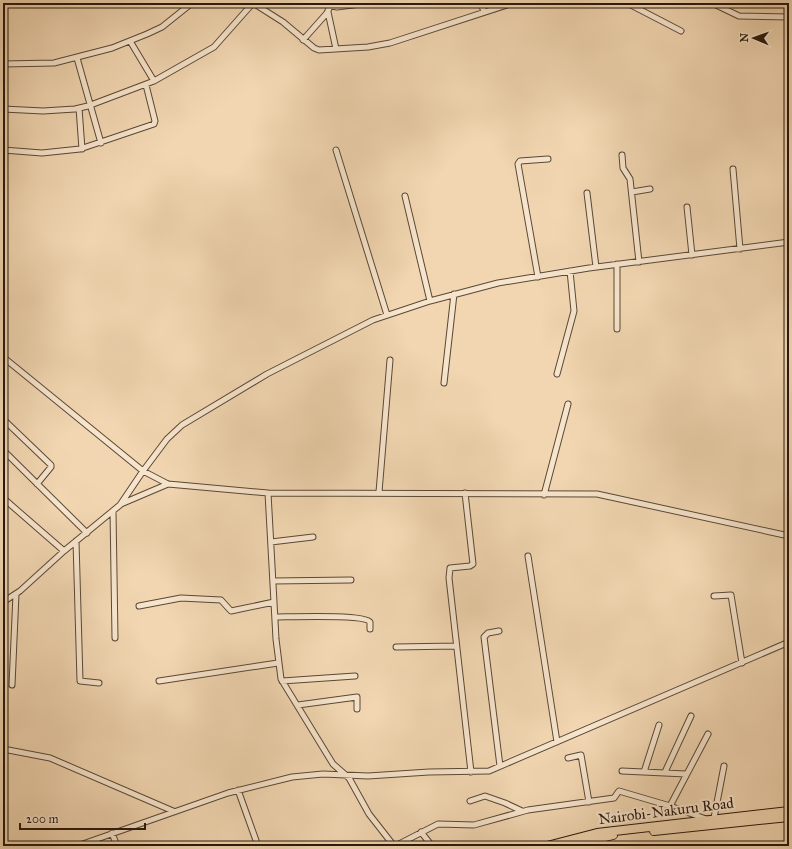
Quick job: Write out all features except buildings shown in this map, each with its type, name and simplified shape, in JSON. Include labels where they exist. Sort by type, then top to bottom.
[{"type":"highway","name":"Nairobi-Nakuru Road","points":[[547,846],[597,833],[789,811]]},
{"type":"highway","points":[[568,846],[616,835],[789,817]]},
{"type":"street","points":[[3,64],[41,65],[77,58],[130,41],[162,26],[192,3]]},
{"type":"street","points":[[3,109],[43,111],[79,108],[146,85],[214,47],[253,3],[283,22],[302,40],[316,49],[336,49],[390,43],[513,3]]},
{"type":"street","points":[[319,3],[329,9],[336,49]]},
{"type":"street","points":[[302,40],[329,9],[343,5],[368,3]]},
{"type":"street","points":[[481,3],[484,12]]},
{"type":"street","points":[[626,3],[681,31]]},
{"type":"street","points":[[712,3],[739,16],[789,17]]},
{"type":"street","points":[[130,41],[154,81]]},
{"type":"street","points":[[77,58],[101,143]]},
{"type":"street","points":[[3,150],[42,153],[82,148],[101,143],[155,123],[146,85]]},
{"type":"street","points":[[79,108],[82,148]]},
{"type":"street","points":[[336,150],[387,315]]},
{"type":"street","points":[[622,155],[624,171],[630,179],[639,262]]},
{"type":"street","points":[[538,277],[518,164],[520,161],[548,159]]},
{"type":"street","points":[[733,169],[740,248]]},
{"type":"street","points":[[632,192],[650,189]]},
{"type":"street","points":[[588,193],[596,267]]},
{"type":"street","points":[[405,196],[430,301]]},
{"type":"street","points":[[688,207],[692,255]]},
{"type":"street","points":[[120,505],[142,470],[167,439],[182,425],[267,374],[346,333],[387,315],[454,294],[498,283],[617,264],[789,242]]},
{"type":"street","points":[[617,264],[617,329]]},
{"type":"street","points":[[557,374],[574,311],[570,271]]},
{"type":"street","points":[[444,383],[454,294]]},
{"type":"street","points":[[3,357],[142,470],[168,484],[268,493],[379,492],[601,495],[789,536]]},
{"type":"street","points":[[379,492],[390,360]]},
{"type":"street","points":[[544,494],[568,404]]},
{"type":"street","points":[[3,419],[51,464],[51,467],[37,484]]},
{"type":"street","points":[[3,450],[87,533]]},
{"type":"street","points":[[3,609],[3,602],[16,594],[64,551],[120,505],[168,484]]},
{"type":"street","points":[[268,493],[278,663],[282,681],[333,764],[350,778],[375,823],[395,846],[438,824],[474,825],[522,811],[614,798],[618,792],[621,791],[710,819],[724,766]]},
{"type":"street","points":[[465,493],[473,564],[470,566],[452,567],[449,570],[456,646],[471,772]]},
{"type":"street","points":[[3,498],[64,551]]},
{"type":"street","points":[[113,511],[115,638]]},
{"type":"street","points":[[271,542],[312,538]]},
{"type":"street","points":[[76,541],[80,681],[99,683]]},
{"type":"street","points":[[528,556],[557,742]]},
{"type":"street","points":[[273,581],[350,580]]},
{"type":"street","points":[[12,685],[16,594]]},
{"type":"street","points":[[714,596],[731,595],[742,663]]},
{"type":"street","points":[[139,606],[181,598],[221,600],[231,611],[274,602]]},
{"type":"street","points":[[275,618],[343,617],[367,619],[370,622],[370,629]]},
{"type":"street","points":[[499,631],[488,633],[484,637],[500,766]]},
{"type":"street","points":[[77,846],[173,811],[238,790],[304,775],[332,774],[368,776],[429,772],[483,772],[557,742],[789,642]]},
{"type":"street","points":[[396,647],[456,646]]},
{"type":"street","points":[[159,681],[278,663]]},
{"type":"street","points":[[282,681],[355,676]]},
{"type":"street","points":[[298,705],[357,697],[358,709]]},
{"type":"street","points":[[665,772],[691,716]]},
{"type":"street","points":[[644,772],[659,725]]},
{"type":"street","points":[[670,806],[708,734]]},
{"type":"street","points":[[3,749],[50,758],[173,811]]},
{"type":"street","points":[[568,758],[581,755],[588,802]]},
{"type":"street","points":[[622,771],[686,774]]},
{"type":"street","points":[[238,790],[258,846]]},
{"type":"street","points":[[470,801],[485,796],[522,811]]},
{"type":"street","points":[[421,832],[432,846]]},
{"type":"street","points":[[112,833],[117,846]]}]
